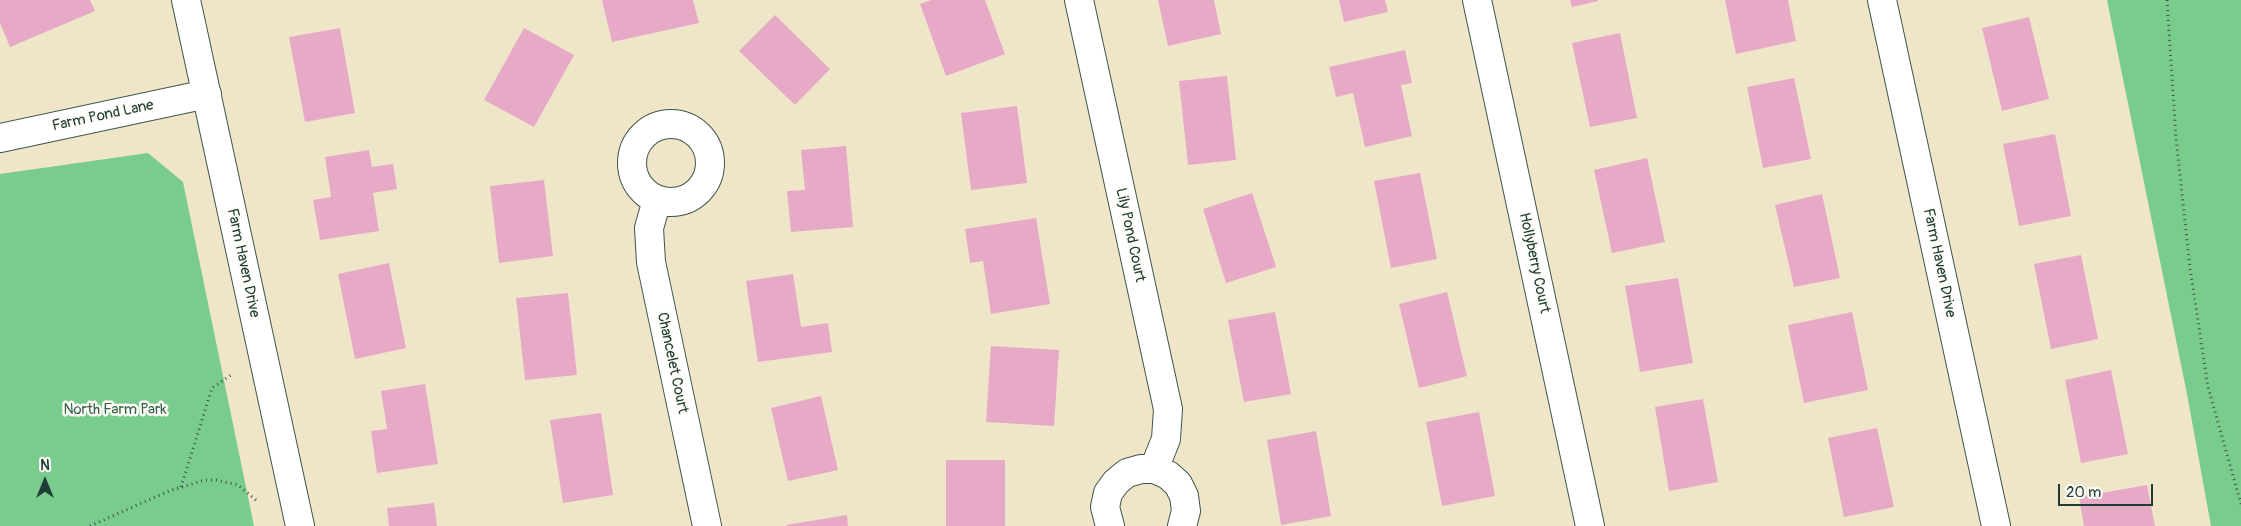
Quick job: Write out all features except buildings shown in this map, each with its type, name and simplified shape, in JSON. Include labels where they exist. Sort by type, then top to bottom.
[{"type":"street","name":"Farm Haven Drive","points":[[186,0],[300,526]]},
{"type":"street","name":"Lily Pond Court","points":[[1079,0],[1168,409],[1166,439],[1154,469]]},
{"type":"street","name":"Hollyberry Court","points":[[1477,0],[1590,526]]},
{"type":"street","name":"Farm Haven Drive","points":[[1882,0],[1996,526]]},
{"type":"street","name":"Farm Pond Lane","points":[[0,138],[207,94]]},
{"type":"street","name":"Chancelet Court","points":[[657,200],[649,228],[651,262],[706,526]]},
{"type":"street","points":[[1110,526],[1105,507],[1108,493],[1116,482],[1127,473],[1140,469],[1154,469],[1168,475],[1178,484],[1184,496],[1186,511],[1182,526]]},
{"type":"path","points":[[2167,0],[2176,138],[2190,268],[2208,387],[2241,504]]},
{"type":"path","points":[[180,488],[212,388],[231,375]]},
{"type":"path","points":[[90,526],[180,488],[205,480],[216,480],[238,485],[257,501]]},
{"type":"green space","points":[[2107,0],[2241,0],[2241,526],[2211,526],[2187,394]]},
{"type":"green space","name":"North Farm Park","points":[[148,153],[183,182],[254,526],[0,526],[0,174]]}]
